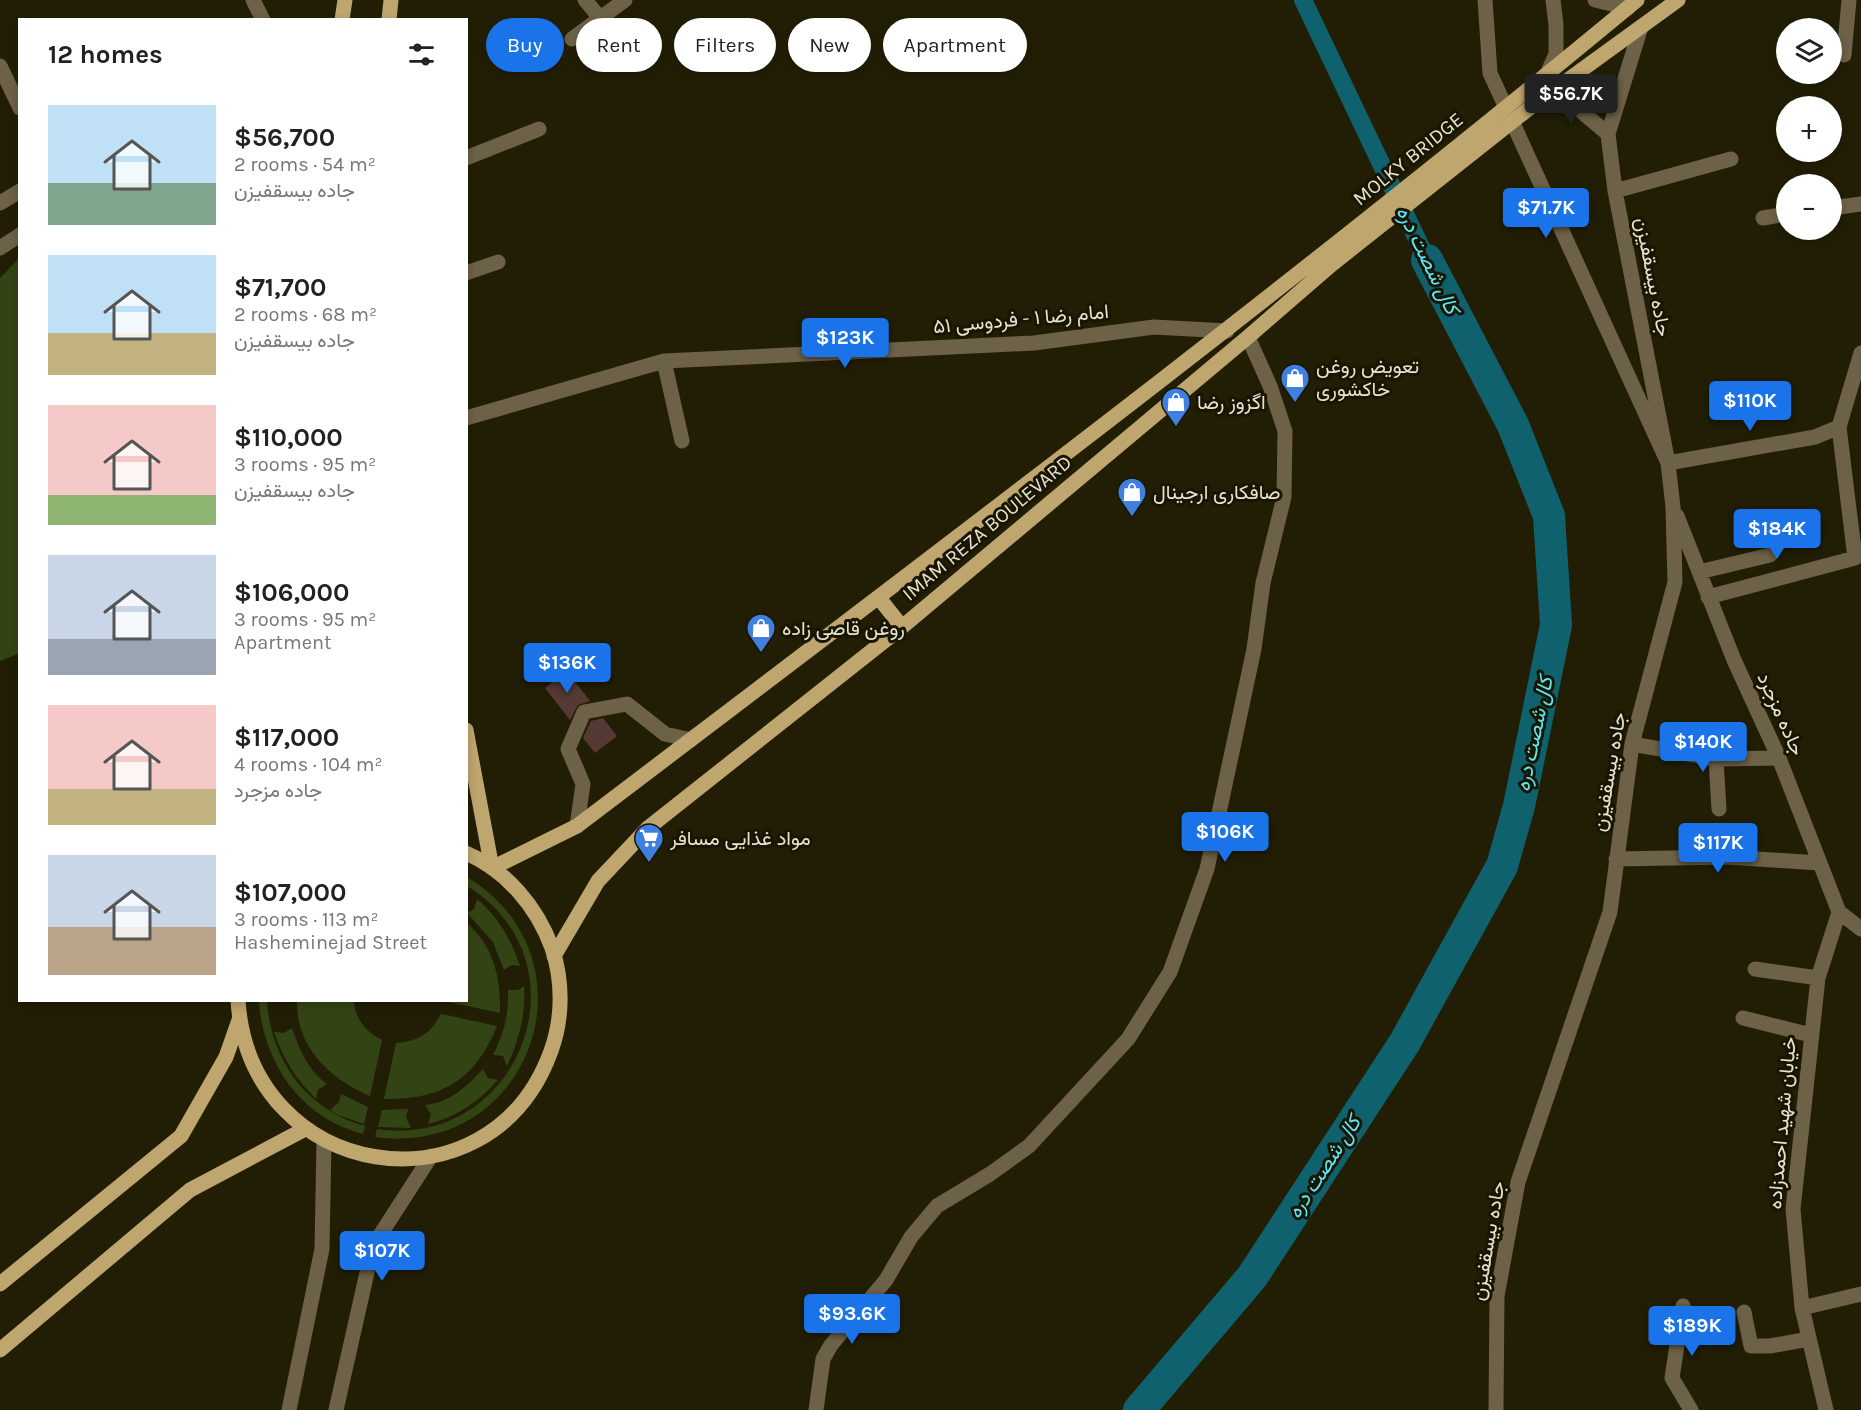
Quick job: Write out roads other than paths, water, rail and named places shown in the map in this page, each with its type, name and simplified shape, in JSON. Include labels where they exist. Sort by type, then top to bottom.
[{"type":"main road","points":[[342,18],[345,0]]},
{"type":"main road","points":[[389,18],[391,0]]},
{"type":"main road","points":[[1527,100],[1548,94],[1678,0]]},
{"type":"main road","points":[[1527,100],[1546,76],[1633,4]]},
{"type":"main road","name":"MOLKY BRIDGE","points":[[1326,261],[1527,100]]},
{"type":"main road","name":"IMAM REZA BOULEVARD","points":[[492,868],[578,826],[1227,331],[1326,261]]},
{"type":"main road","name":"IMAM REZA BOULEVARD","points":[[554,956],[598,881],[648,828],[902,627],[1248,337],[1326,261]]},
{"type":"main road","points":[[879,598],[902,627]]},
{"type":"main road","points":[[468,741],[492,868]]},
{"type":"main road","points":[[238,1002],[239,1020],[250,1062],[261,1082],[288,1116],[324,1141],[344,1150],[387,1159],[431,1156],[473,1141],[491,1130],[508,1116],[536,1082],[546,1063],[559,1021],[559,977],[554,956],[537,915],[509,881],[468,854]]},
{"type":"main road","points":[[0,1284],[181,1136],[226,1057],[239,1020]]},
{"type":"main road","points":[[0,1350],[190,1190],[305,1129]]},
{"type":"street","points":[[253,0],[262,18]]},
{"type":"street","points":[[585,0],[600,18],[625,0]]},
{"type":"street","points":[[1485,0],[1490,74],[1668,463],[1815,437],[1839,427]]},
{"type":"street","points":[[1546,76],[1556,54],[1553,0]]},
{"type":"street","points":[[1595,0],[1633,4]]},
{"type":"street","points":[[1844,55],[1850,0]]},
{"type":"street","points":[[1548,94],[1581,111],[1608,134],[1641,27]]},
{"type":"street","points":[[572,39],[576,36]]},
{"type":"street","points":[[0,66],[18,104]]},
{"type":"street","points":[[468,157],[539,129]]},
{"type":"street","name":"جاده بیسقفیزن","points":[[1496,1410],[1497,1296],[1518,1182],[1610,912],[1632,744],[1675,582],[1673,507],[1668,463],[1615,191],[1608,134]]},
{"type":"street","points":[[1615,191],[1731,159]]},
{"type":"street","points":[[0,203],[18,192]]},
{"type":"street","points":[[1842,207],[1861,204]]},
{"type":"street","points":[[1763,218],[1776,216]]},
{"type":"street","points":[[0,248],[18,236]]},
{"type":"street","points":[[468,272],[498,262]]},
{"type":"street","name":"امام رضا ۱ - فردوسی ۵۱","points":[[468,417],[664,361],[1034,343],[1154,327],[1227,331]]},
{"type":"street","points":[[816,1410],[823,1359],[831,1345],[886,1280],[911,1237],[937,1206],[990,1174],[1029,1146],[1128,1039],[1170,972],[1207,869],[1254,649],[1263,583],[1284,497],[1285,430],[1270,386],[1248,337]]},
{"type":"street","points":[[1708,597],[1856,558],[1839,427],[1861,353]]},
{"type":"street","points":[[664,361],[682,441]]},
{"type":"street","name":"جاده مزجرد","points":[[1673,507],[1708,597],[1779,758],[1839,912]]},
{"type":"street","points":[[1699,572],[1770,555]]},
{"type":"street","points":[[578,826],[583,784],[568,749],[584,712],[627,704],[665,734],[691,740]]},
{"type":"street","points":[[1632,744],[1716,759],[1779,758]]},
{"type":"street","points":[[1716,759],[1719,809]]},
{"type":"street","points":[[1616,859],[1728,857],[1820,863]]},
{"type":"street","points":[[1839,912],[1861,929]]},
{"type":"street","name":"خیابان شهید احمدزاده","points":[[1826,1410],[1802,1308],[1793,1209],[1818,978],[1839,912]]},
{"type":"street","points":[[1755,969],[1818,978]]},
{"type":"street","points":[[1743,1018],[1811,1035]]},
{"type":"street","points":[[289,1410],[322,1249],[324,1141]]},
{"type":"street","points":[[336,1410],[373,1246],[431,1156]]},
{"type":"street","points":[[1802,1308],[1861,1294]]},
{"type":"street","points":[[1683,1306],[1672,1378],[1691,1410]]},
{"type":"street","points":[[1744,1312],[1751,1346],[1770,1346],[1809,1339]]},
{"type":"waterway","name":"کال شصت دره","points":[[1303,0],[1427,260]]},
{"type":"waterway","name":"کال شصت دره","points":[[1139,1410],[1252,1277],[1405,1042],[1502,866],[1519,806],[1556,625],[1549,516],[1513,425],[1427,260]]},
{"type":"place","name":"تعویض روغن خاکشوری","points":[[1295,404]]},
{"type":"place","name":"اگزوز رضا","points":[[1176,428]]},
{"type":"place","name":"صافکاری ارجینال","points":[[1132,518]]},
{"type":"place","name":"روغن قاصی زاده","points":[[761,654]]},
{"type":"place","name":"مواد غذایی مسافر","points":[[649,864]]}]
